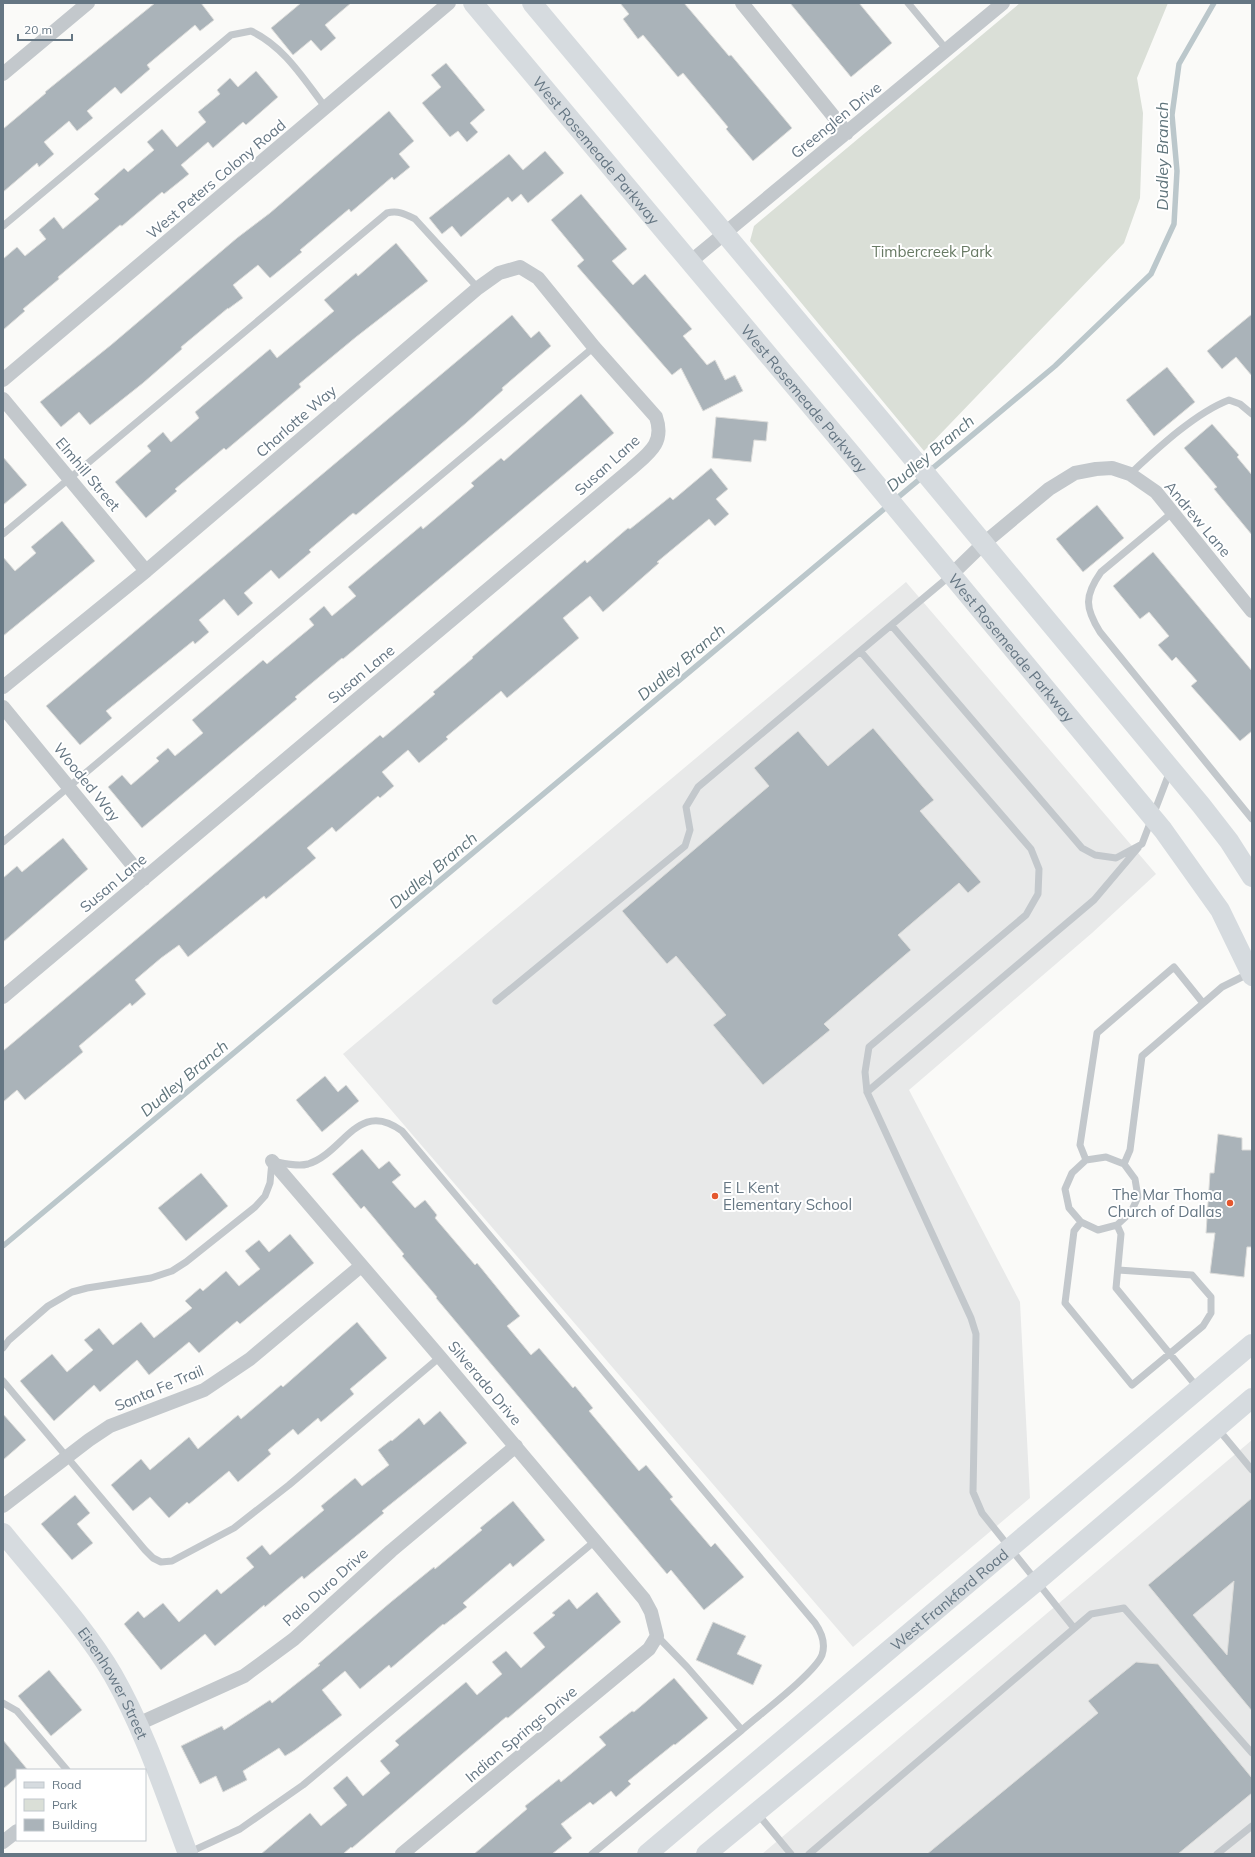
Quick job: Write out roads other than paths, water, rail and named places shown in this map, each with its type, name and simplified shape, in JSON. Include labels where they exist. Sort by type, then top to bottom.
[{"type":"main road","name":"West Rosemeade Parkway","points":[[473,3],[853,456],[1152,817],[1178,850],[1220,910],[1251,974]]},
{"type":"main road","points":[[532,3],[969,525],[983,544],[1230,841],[1252,877]]},
{"type":"main road","name":"West Frankford Road","points":[[646,1854],[1252,1344]]},
{"type":"main road","points":[[706,1854],[1036,1582],[1252,1398]]},
{"type":"main road","name":"Eisenhower Street","points":[[3,1533],[79,1627],[112,1674],[138,1724],[188,1854]]},
{"type":"street","points":[[3,74],[88,3]]},
{"type":"street","name":"West Peters Colony Road","points":[[3,380],[326,109],[449,3]]},
{"type":"street","points":[[742,3],[847,133]]},
{"type":"street","name":"Greenglen Drive","points":[[690,262],[1003,3]]},
{"type":"street","name":"Charlotte Way","points":[[3,687],[146,571],[478,288],[499,273],[520,266],[538,278],[599,352]]},
{"type":"street","name":"Susan Lane","points":[[3,997],[650,452],[658,438],[659,426],[656,417],[599,352]]},
{"type":"street","name":"Elmhill Street","points":[[3,399],[146,571]]},
{"type":"street","name":"Andrew Lane","points":[[951,575],[983,544],[1049,489],[1075,473],[1096,468],[1112,468],[1130,474],[1156,492],[1252,611]]},
{"type":"street","name":"Wooded Way","points":[[3,707],[144,879]]},
{"type":"street","name":"Silverado Drive","points":[[272,1161],[516,1446],[644,1599],[651,1612],[657,1636]]},
{"type":"street","name":"Santa Fe Trail","points":[[3,1506],[110,1426],[204,1390],[250,1359],[361,1266]]},
{"type":"street","name":"Palo Duro Drive","points":[[138,1724],[244,1676],[294,1639],[391,1551],[516,1446]]},
{"type":"street","name":"Indian Springs Drive","points":[[402,1854],[649,1649],[657,1636]]},
{"type":"street","points":[[3,1842],[16,1831]]},
{"type":"lane","points":[[908,3],[947,50]]},
{"type":"lane","points":[[3,226],[231,35],[251,31],[272,42],[302,76],[326,109]]},
{"type":"lane","points":[[3,534],[387,213],[394,211],[415,219],[478,288]]},
{"type":"lane","points":[[3,842],[599,352]]},
{"type":"lane","points":[[1130,474],[1200,415],[1217,405],[1229,400],[1240,404],[1252,414]]},
{"type":"lane","points":[[1173,512],[1101,572],[1093,584],[1087,601],[1091,618],[1100,632],[1252,819]]},
{"type":"lane","points":[[496,1001],[685,846],[690,830],[686,807],[698,787],[861,652],[951,575]]},
{"type":"lane","points":[[892,626],[1082,848],[1096,855],[1116,858],[1142,844]]},
{"type":"lane","points":[[861,652],[1031,849],[1039,869],[1038,894],[1026,915],[869,1047],[865,1072],[867,1092],[971,1318],[976,1334],[973,1492],[982,1512],[1074,1628]]},
{"type":"lane","points":[[867,1092],[1094,900],[1142,844],[1170,769]]},
{"type":"lane","points":[[1086,1160],[1080,1144],[1097,1033],[1174,967],[1203,1003]]},
{"type":"lane","points":[[1124,1164],[1130,1150],[1142,1056],[1222,987],[1251,974]]},
{"type":"lane","points":[[3,1348],[9,1340],[48,1306],[72,1292],[86,1288],[151,1278],[172,1271],[186,1262],[255,1207],[265,1196],[270,1183],[272,1161],[297,1165],[310,1163],[322,1157],[360,1125],[369,1121],[383,1120],[393,1124],[402,1131],[815,1623],[823,1639],[822,1654],[818,1662],[811,1670],[742,1730],[592,1854]]},
{"type":"lane","points":[[1106,1158],[1124,1164],[1135,1179],[1138,1197],[1131,1212],[1117,1226],[1098,1230],[1081,1222],[1069,1208],[1065,1189],[1072,1173],[1086,1160],[1106,1158]]},
{"type":"lane","points":[[1081,1222],[1074,1231],[1065,1304],[1132,1386],[1203,1326],[1211,1313],[1211,1297],[1192,1275],[1118,1270]]},
{"type":"lane","points":[[1117,1226],[1121,1234],[1116,1288],[1199,1389]]},
{"type":"lane","points":[[3,1381],[68,1456],[145,1550],[153,1558],[161,1562],[172,1561],[234,1528],[289,1485],[440,1358]]},
{"type":"lane","points":[[1218,1428],[1252,1470]]},
{"type":"lane","points":[[188,1854],[240,1829],[303,1786],[595,1541]]},
{"type":"lane","points":[[809,1854],[1091,1614],[1124,1608],[1252,1753]]},
{"type":"lane","points":[[657,1636],[687,1667],[742,1730]]},
{"type":"lane","points":[[3,1703],[17,1711],[66,1769]]},
{"type":"lane","points":[[757,1813],[791,1854]]},
{"type":"lane","points":[[1217,1854],[1252,1826]]},
{"type":"waterway","name":"Dudley Branch","points":[[3,1246],[1055,366],[1151,274],[1174,224],[1177,171],[1172,115],[1179,64],[1214,3]]},
{"type":"place","name":"E L Kent Elementary School","points":[[715,1196]]},
{"type":"place","name":"The Mar Thoma Church of Dallas","points":[[1230,1203]]},
{"type":"park label","name":"Timbercreek Park","points":[[932,251]]}]
